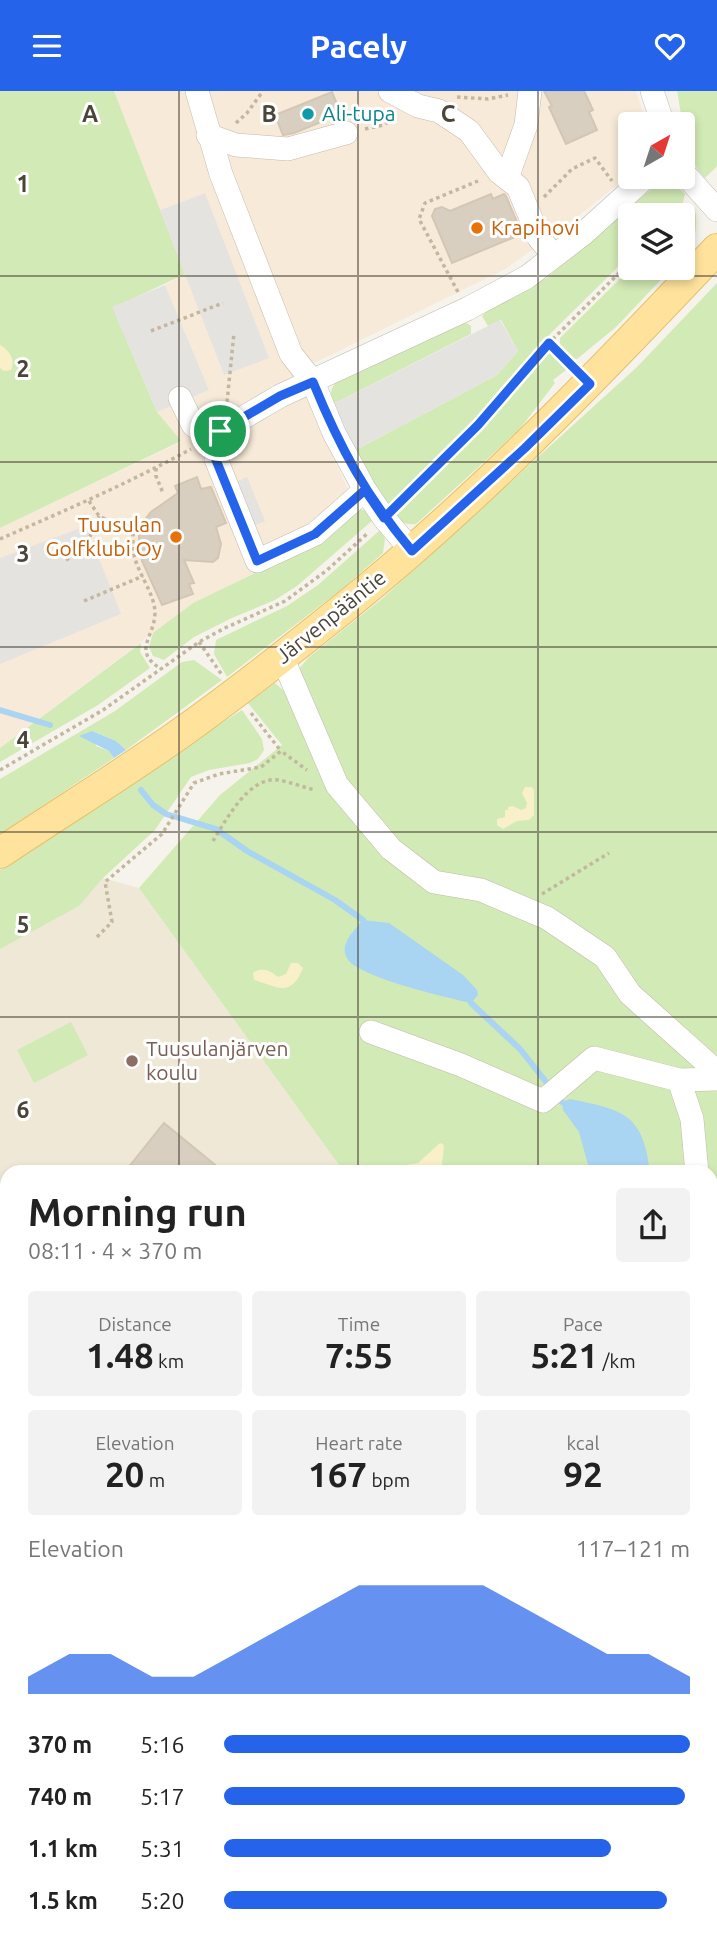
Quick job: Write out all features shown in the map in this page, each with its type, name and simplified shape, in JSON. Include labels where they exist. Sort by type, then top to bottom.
[{"type":"main road","name":"Järvenpääntie","points":[[0,853],[184,731],[282,657],[412,551],[525,448],[590,384],[717,249]]},
{"type":"street","points":[[197,91],[214,137],[220,174],[291,354],[313,382],[334,433],[365,490],[412,551]]},
{"type":"street","points":[[390,91],[418,106],[439,111],[469,131],[503,175],[519,187],[540,238],[554,256]]},
{"type":"street","points":[[652,91],[659,112]]},
{"type":"street","points":[[503,175],[526,125],[521,92]]},
{"type":"street","points":[[214,137],[236,145],[288,149],[346,133]]},
{"type":"street","points":[[695,185],[717,210]]},
{"type":"street","points":[[180,398],[193,425],[218,432],[280,396],[467,309],[527,277],[583,234],[633,189]]},
{"type":"street","points":[[218,432],[216,460],[257,561],[315,534],[365,490]]},
{"type":"street","points":[[282,657],[337,785],[391,849],[434,882],[481,890],[547,918],[605,957],[630,994],[717,1072]]},
{"type":"street","points":[[371,1032],[461,1065],[543,1101],[594,1058],[679,1080],[717,1079]]},
{"type":"street","points":[[679,1080],[692,1119],[696,1165]]},
{"type":"path","points":[[214,137],[247,113],[263,91]]},
{"type":"path","points":[[451,97],[488,99],[521,92]]},
{"type":"path","points":[[528,212],[572,169],[595,158],[624,197]]},
{"type":"path","points":[[467,309],[419,219],[425,203],[503,175]]},
{"type":"path","points":[[0,770],[103,710],[199,642],[296,594],[326,571],[478,425],[549,343],[618,274]]},
{"type":"path","points":[[151,331],[223,303]]},
{"type":"path","points":[[0,539],[156,468],[218,432],[234,333]]},
{"type":"path","points":[[549,343],[590,384]]},
{"type":"path","points":[[156,468],[156,476],[163,493]]},
{"type":"path","points":[[89,500],[99,516],[133,533],[134,555],[155,610],[152,629],[145,645],[146,656],[162,669]]},
{"type":"path","points":[[66,560],[84,550],[99,516]]},
{"type":"path","points":[[84,601],[142,576]]},
{"type":"path","points":[[199,642],[225,678]]},
{"type":"path","points":[[246,706],[281,751],[317,777],[337,785]]},
{"type":"path","points":[[97,937],[113,922],[105,882],[162,834],[194,783],[219,774],[261,767],[281,751]]},
{"type":"path","points":[[213,841],[241,799],[260,783],[275,779],[320,791],[337,785]]},
{"type":"path","points":[[521,907],[608,853]]},
{"type":"shaded area","points":[[114,91],[636,91],[643,112],[618,112],[618,184],[563,228],[505,269],[296,372],[356,508],[321,543],[193,603],[0,748],[0,528],[181,442],[157,412],[209,390],[165,285],[185,274],[224,375],[205,193],[160,210]]},
{"type":"shaded area","points":[[205,193],[269,358],[224,375],[160,210]]},
{"type":"shaded area","points":[[165,285],[209,390],[157,412],[112,307]]},
{"type":"shaded area","points":[[500,320],[518,351],[497,375],[352,452],[333,404]]},
{"type":"shaded area","points":[[247,477],[265,521],[249,528],[231,484]]},
{"type":"shaded area","points":[[86,526],[121,614],[0,664],[0,558]]},
{"type":"shaded area","name":"Tuusulanjärven koulu","points":[[103,878],[139,888],[339,1165],[0,1165],[0,949],[78,906]]},
{"type":"green space","points":[[0,91],[114,91],[185,274],[113,308],[157,412],[181,441],[0,528]]},
{"type":"green space","points":[[677,91],[717,91],[717,166],[705,178],[695,164],[695,112],[681,112]]},
{"type":"green space","points":[[652,189],[680,189],[685,194],[682,203],[634,203]]},
{"type":"green space","points":[[618,216],[618,267],[551,333],[476,420],[387,507],[352,452],[497,375],[518,351],[501,320],[488,326],[482,316],[500,299],[547,278]]},
{"type":"green space","points":[[619,280],[661,280],[616,327],[577,359],[572,359],[560,346],[560,338]]},
{"type":"green space","points":[[717,283],[717,1165],[339,1165],[139,888],[220,795],[282,745],[248,703],[275,683],[286,693],[308,658],[383,598],[637,367]]},
{"type":"green space","points":[[465,322],[471,326],[471,334],[333,404],[332,389],[341,377]]},
{"type":"green space","points":[[548,352],[553,353],[566,370],[553,380],[555,383],[519,430],[416,524],[407,524],[400,520],[395,515],[478,433]]},
{"type":"green space","points":[[356,508],[370,512],[373,520],[297,586],[275,600],[194,637],[164,660],[153,656],[149,647],[153,633],[193,603],[270,566]]},
{"type":"green space","points":[[379,531],[385,539],[383,553],[342,589],[227,677],[214,654],[216,640],[287,606],[318,585]]},
{"type":"green space","points":[[141,643],[140,652],[150,668],[98,705],[0,762],[0,748]]},
{"type":"green space","points":[[194,660],[222,680],[126,750],[116,741],[92,731],[96,746],[109,751],[114,758],[0,834],[0,779],[115,711],[182,662]]},
{"type":"green space","points":[[242,710],[262,739],[264,750],[258,759],[191,777],[155,830],[103,878],[79,906],[0,949],[0,870],[123,786]]},
{"type":"green space","points":[[71,1022],[88,1055],[34,1083],[17,1050]]},
{"type":"sand","points":[[0,345],[11,356],[11,370],[4,371],[0,368]]},
{"type":"sand","points":[[525,787],[532,787],[534,790],[534,815],[529,820],[517,821],[503,829],[497,825],[497,819],[505,817],[508,807],[521,810],[526,808],[527,803],[522,793]]},
{"type":"sand","points":[[291,963],[298,963],[303,968],[294,984],[289,987],[277,987],[254,980],[253,973],[260,970],[269,971],[278,977],[286,974]]},
{"type":"sand","points":[[440,1143],[443,1144],[442,1165],[406,1165],[418,1163]]},
{"type":"water","points":[[92,731],[116,741],[126,750],[114,758],[109,751],[79,736]]},
{"type":"water","points":[[363,920],[389,923],[463,975],[477,990],[478,995],[471,1003],[424,992],[384,979],[354,965],[345,953],[346,943]]},
{"type":"water","points":[[570,1099],[617,1111],[627,1117],[642,1137],[649,1165],[588,1165],[579,1132],[563,1110],[562,1102]]},
{"type":"building","points":[[544,91],[584,91],[593,110],[589,112],[597,130],[566,144]]},
{"type":"building","name":"Ali-tupa","points":[[332,92],[341,114],[283,135],[275,115]]},
{"type":"building","points":[[491,194],[493,199],[504,194],[506,196],[522,234],[452,263],[432,216],[435,209],[442,207],[450,211]]},
{"type":"building","points":[[197,477],[201,489],[211,487],[226,523],[216,527],[221,544],[218,558],[213,562],[184,560],[194,583],[189,584],[193,594],[162,605],[142,561],[139,533],[151,512],[178,493],[175,486]]},
{"type":"building","points":[[164,1123],[215,1165],[130,1165]]},
{"type":"waterway","points":[[0,710],[50,725]]},
{"type":"waterway","points":[[141,790],[153,805],[166,814],[216,829],[247,851],[335,900],[363,920]]},
{"type":"waterway","points":[[471,1003],[520,1049],[562,1102]]},
{"type":"place","name":"Ali-tupa","points":[[308,114]]},
{"type":"place","name":"Krapihovi","points":[[477,228]]},
{"type":"place","name":"Tuusulan Golfklubi Oy","points":[[176,537]]},
{"type":"place","name":"Tuusulanjärven koulu","points":[[132,1061]]},
{"type":"route","points":[[220,431],[216,460],[257,561],[315,534],[365,490],[384,518],[478,425],[549,343],[590,384],[525,448],[412,551],[384,518],[365,490],[334,433],[313,382],[280,396],[220,431]]}]
